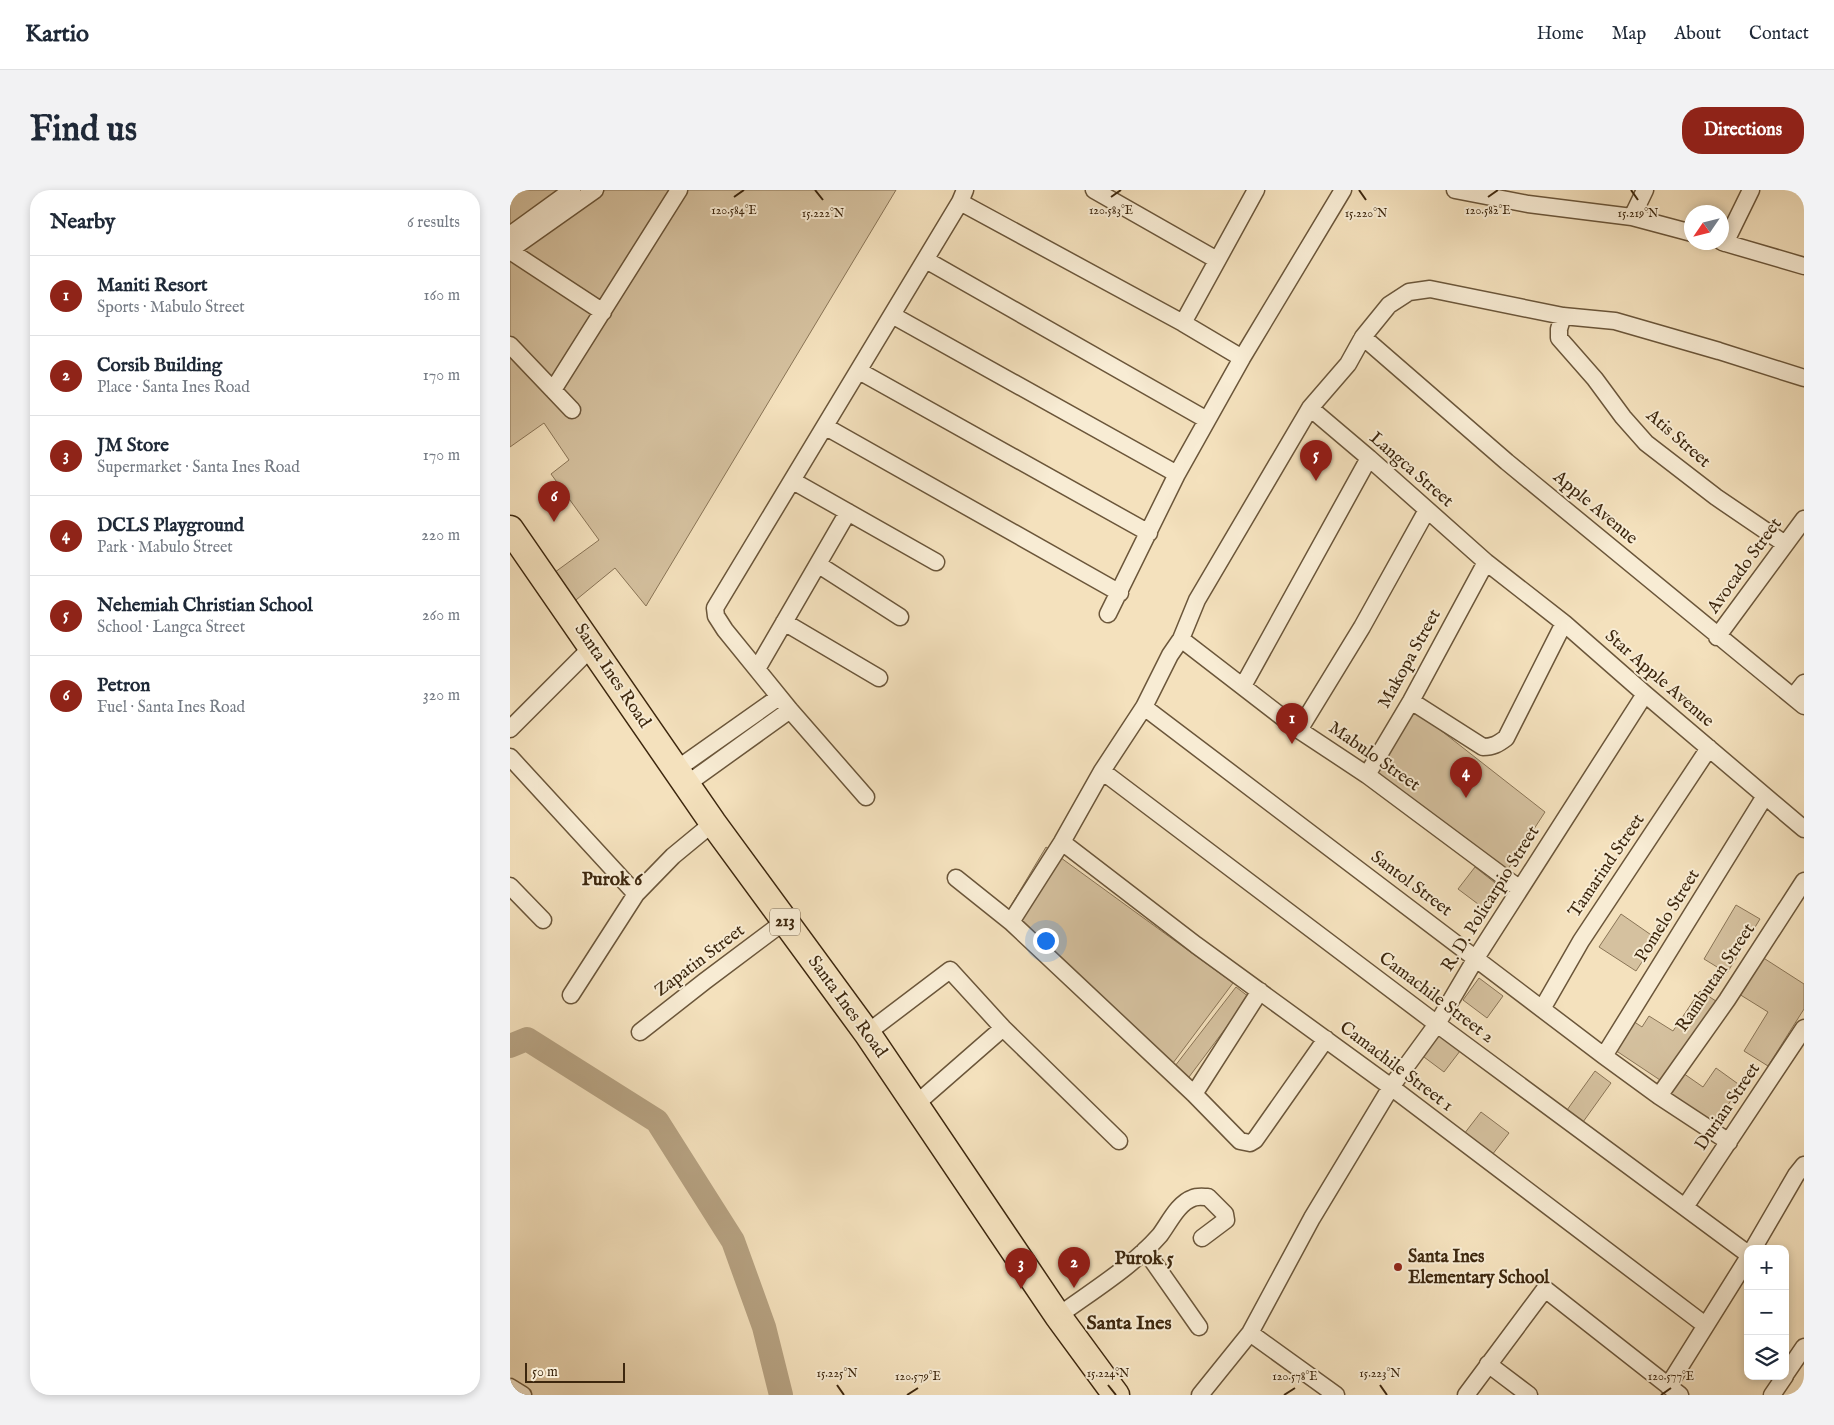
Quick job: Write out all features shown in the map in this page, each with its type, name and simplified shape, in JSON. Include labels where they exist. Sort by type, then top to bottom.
[{"type":"main road","name":"Santa Ines Road","points":[[510,529],[713,823],[867,1033],[1058,1316]]},
{"type":"main road","name":"213","points":[[1058,1316],[1116,1395]]},
{"type":"street","points":[[510,235],[572,190]]},
{"type":"street","points":[[595,190],[510,251],[602,312]]},
{"type":"street","points":[[553,390],[679,190]]},
{"type":"street","points":[[1094,190],[1217,260]]},
{"type":"street","points":[[1182,323],[1256,190]]},
{"type":"street","points":[[1108,614],[1177,474],[1242,358],[1342,190]]},
{"type":"street","points":[[1455,190],[1531,197],[1632,217],[1684,231]]},
{"type":"street","points":[[1632,217],[1645,190]]},
{"type":"street","points":[[1729,231],[1751,190]]},
{"type":"street","points":[[866,797],[790,710],[725,630],[716,616],[715,608],[926,260],[963,193],[1242,358]]},
{"type":"street","points":[[1729,244],[1804,266]]},
{"type":"street","points":[[926,260],[1207,420]]},
{"type":"street","points":[[1011,922],[1062,842],[1102,771],[1144,707],[1170,655],[1181,639],[1197,600],[1310,408],[1348,364],[1363,337],[1389,305],[1409,292],[1430,289],[1563,316],[1614,321],[1804,378]]},
{"type":"street","points":[[892,315],[1177,474]]},
{"type":"street","name":"Atis Street","points":[[1563,316],[1559,329],[1559,338],[1595,379],[1623,417],[1646,443],[1716,497],[1785,544]]},
{"type":"street","name":"Apple Avenue","points":[[1363,337],[1507,462],[1799,702]]},
{"type":"street","points":[[510,345],[572,410]]},
{"type":"street","points":[[859,370],[1149,533]]},
{"type":"street","name":"Langca Street","points":[[1310,408],[1486,562]]},
{"type":"street","points":[[826,426],[1120,593]]},
{"type":"street","points":[[1243,686],[1368,458]]},
{"type":"street","points":[[793,481],[936,562]]},
{"type":"street","points":[[1299,730],[1362,627],[1426,510]]},
{"type":"street","points":[[757,669],[848,512]]},
{"type":"street","name":"Avocado Street","points":[[1718,636],[1804,519]]},
{"type":"street","name":"Star Apple Avenue","points":[[1486,562],[1564,623],[1804,829]]},
{"type":"street","name":"Makopa Street","points":[[1367,775],[1411,701],[1486,562]]},
{"type":"street","points":[[819,565],[900,617]]},
{"type":"street","points":[[784,622],[879,678]]},
{"type":"street","points":[[1411,701],[1483,747],[1498,744],[1506,738],[1564,623]]},
{"type":"street","name":"Mabulo Street","points":[[1181,639],[1299,730],[1367,775],[1520,889]]},
{"type":"street","points":[[510,729],[592,647]]},
{"type":"street","points":[[1799,702],[1804,683]]},
{"type":"street","name":"R. D. Policarpio Street","points":[[1200,1395],[1250,1333],[1312,1218],[1391,1087],[1437,1024],[1476,958],[1645,694]]},
{"type":"street","points":[[682,777],[716,741],[780,697]]},
{"type":"street","name":"Santol Street","points":[[1144,707],[1604,1056],[1659,1096],[1729,1142]]},
{"type":"street","points":[[682,777],[726,755],[790,710]]},
{"type":"street","points":[[747,720],[757,734]]},
{"type":"street","points":[[716,741],[726,755]]},
{"type":"street","name":"Tamarind Street","points":[[1542,1009],[1581,941],[1709,748]]},
{"type":"street","points":[[510,757],[636,894]]},
{"type":"street","name":"Camachile Street 2","points":[[1102,771],[1437,1024],[1744,1251]]},
{"type":"street","name":"Pomelo Street","points":[[1604,1056],[1765,796]]},
{"type":"street","points":[[571,996],[636,894],[673,856],[713,823]]},
{"type":"street","name":"Camachile Street 1","points":[[1062,842],[1196,945],[1391,1087],[1705,1325]]},
{"type":"street","points":[[956,878],[1011,922],[1194,1094],[1240,1141],[1250,1143],[1255,1140],[1326,1039]]},
{"type":"street","name":"Rambutan Street","points":[[1659,1096],[1727,1000],[1804,881]]},
{"type":"street","points":[[510,886],[543,920]]},
{"type":"street","name":"Zapatin Street","points":[[640,1032],[785,921]]},
{"type":"street","points":[[867,1033],[950,970],[1003,1028],[1119,1141]]},
{"type":"street","points":[[1194,1094],[1260,991]]},
{"type":"street","points":[[916,1104],[1003,1028]]},
{"type":"street","name":"Durian Street","points":[[1685,1207],[1804,1028]]},
{"type":"street","points":[[1756,1245],[1801,1174]]},
{"type":"street","points":[[1058,1316],[1120,1271],[1145,1250],[1159,1236],[1182,1206],[1193,1198],[1208,1197],[1224,1214],[1226,1220],[1202,1238]]},
{"type":"street","points":[[1145,1250],[1198,1327]]},
{"type":"street","points":[[1466,1395],[1545,1289],[1674,1390],[1705,1325],[1744,1264]]},
{"type":"street","points":[[1250,1333],[1336,1395]]},
{"type":"street","points":[[1789,1370],[1804,1347]]},
{"type":"street","points":[[1488,1364],[1529,1395]]},
{"type":"street","points":[[1772,1395],[1782,1380]]},
{"type":"street","points":[[510,1387],[523,1395]]},
{"type":"shaded area","points":[[510,190],[896,190],[646,606],[615,568],[571,604],[551,575],[599,540],[551,474],[569,460],[544,423],[510,447]]},
{"type":"shaded area","points":[[1402,700],[1545,812],[1506,872],[1364,768]]},
{"type":"shaded area","points":[[1046,847],[1233,983],[1170,1067],[1006,914]]},
{"type":"shaded area","points":[[1475,867],[1499,886],[1482,907],[1458,889]]},
{"type":"shaded area","points":[[1736,905],[1760,919],[1727,973],[1704,959]]},
{"type":"shaded area","points":[[1621,914],[1657,939],[1636,971],[1599,947]]},
{"type":"shaded area","points":[[1762,957],[1804,984],[1804,1009],[1768,1066],[1744,1051],[1768,1012],[1739,994]]},
{"type":"shaded area","points":[[1479,978],[1503,996],[1487,1018],[1463,1000]]},
{"type":"shaded area","points":[[1236,987],[1249,997],[1189,1077],[1175,1066]]},
{"type":"shaded area","points":[[1700,991],[1716,1001],[1663,1082],[1615,1050],[1633,1021],[1642,1027],[1649,1016],[1673,1031]]},
{"type":"shaded area","points":[[1437,1033],[1460,1051],[1444,1072],[1420,1054]]},
{"type":"shaded area","points":[[1716,1068],[1741,1086],[1714,1125],[1666,1092],[1680,1071],[1703,1087]]},
{"type":"shaded area","points":[[1595,1071],[1611,1083],[1583,1122],[1567,1110]]},
{"type":"shaded area","points":[[1481,1112],[1509,1133],[1492,1155],[1464,1134]]},
{"type":"waterway","points":[[510,1046],[527,1039],[657,1121],[733,1241],[764,1327],[781,1395]]},
{"type":"place","name":"Nehemiah Christian School","points":[[1316,481]]},
{"type":"place","name":"Petron","points":[[554,522]]},
{"type":"place","name":"Maniti Resort","points":[[1292,744]]},
{"type":"place","name":"DCLS Playground","points":[[1466,798]]},
{"type":"place","name":"Santa Ines Elementary School","points":[[1398,1267]]},
{"type":"place","name":"Corsib Building","points":[[1074,1288]]},
{"type":"place","name":"JM Store","points":[[1021,1289]]},
{"type":"district","name":"Purok 6","points":[[612,880]]},
{"type":"district","name":"Purok 5","points":[[1144,1259]]},
{"type":"district","name":"Santa Ines","points":[[1129,1323]]}]
